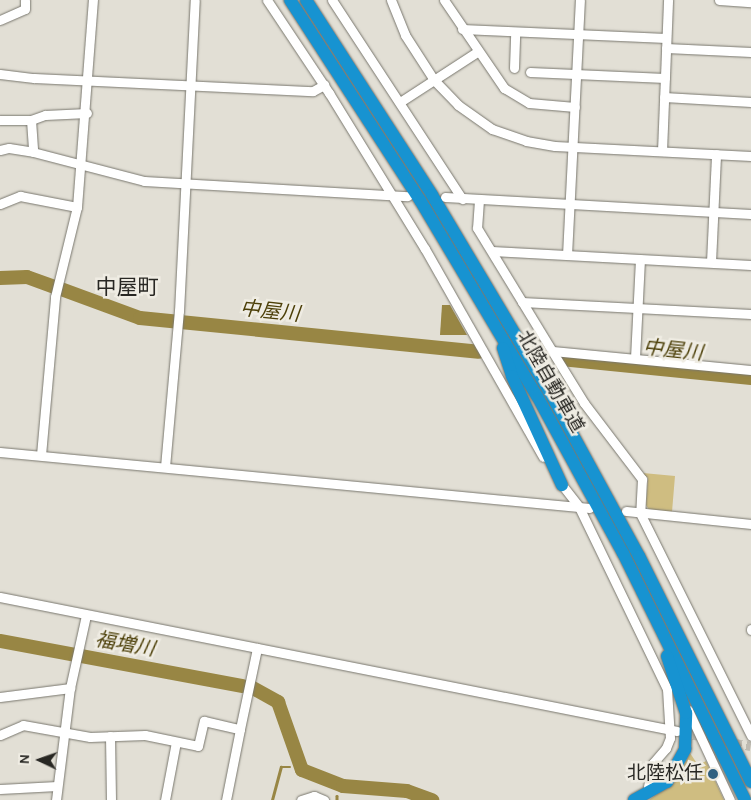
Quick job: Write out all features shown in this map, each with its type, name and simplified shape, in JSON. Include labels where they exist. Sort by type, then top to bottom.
[{"type":"highway","name":"北陸自動車道","points":[[290,0],[420,200],[496,326],[577,468],[676,658],[745,800]]},
{"type":"highway","name":"北陸自動車道","points":[[306,0],[432,195],[553,398],[639,556],[751,782]]},
{"type":"highway","points":[[496,326],[512,376],[562,485]]},
{"type":"highway","points":[[577,468],[651,619],[680,690],[687,725],[681,761],[667,782],[634,800]]},
{"type":"street","points":[[0,20],[25,9],[25,0]]},
{"type":"street","points":[[41,455],[55,297],[77,207],[80,164],[87,113],[93,0]]},
{"type":"street","points":[[165,467],[178,331],[194,0]]},
{"type":"street","points":[[266,0],[324,85],[562,485],[579,507],[667,689],[673,731],[668,743],[653,763],[648,786]]},
{"type":"street","points":[[332,0],[462,199]]},
{"type":"street","points":[[391,0],[405,35],[434,80],[458,105],[492,129],[538,143],[573,147],[751,156]]},
{"type":"street","points":[[444,0],[498,82],[517,97],[537,104],[575,106]]},
{"type":"street","points":[[567,255],[580,0]]},
{"type":"street","points":[[662,151],[668,0]]},
{"type":"street","points":[[719,0],[751,2]]},
{"type":"street","points":[[462,29],[578,34],[751,52]]},
{"type":"street","points":[[514,68],[516,32]]},
{"type":"street","points":[[400,102],[477,52]]},
{"type":"street","points":[[530,72],[665,78]]},
{"type":"street","points":[[0,74],[34,78],[190,83],[313,91],[324,85]]},
{"type":"street","points":[[664,97],[751,102]]},
{"type":"street","points":[[0,120],[31,120],[45,115],[87,113]]},
{"type":"street","points":[[31,120],[33,152]]},
{"type":"street","points":[[0,150],[10,148],[33,152],[144,181],[408,196]]},
{"type":"street","points":[[711,262],[716,154]]},
{"type":"street","points":[[0,204],[20,196],[77,207]]},
{"type":"street","points":[[445,197],[751,214]]},
{"type":"street","points":[[479,200],[477,228],[584,403],[642,479],[640,513],[751,736]]},
{"type":"street","points":[[492,251],[751,265]]},
{"type":"street","points":[[635,358],[640,259]]},
{"type":"street","points":[[522,302],[751,314]]},
{"type":"street","points":[[552,351],[751,370]]},
{"type":"street","points":[[0,452],[589,508]]},
{"type":"street","points":[[626,511],[751,524]]},
{"type":"street","points":[[0,598],[673,731]]},
{"type":"street","points":[[56,800],[70,688],[86,615]]},
{"type":"street","points":[[226,800],[257,648]]},
{"type":"street","points":[[0,697],[70,688]]},
{"type":"street","points":[[680,690],[730,800]]},
{"type":"street","points":[[0,735],[24,725],[90,737],[145,735],[198,746],[204,722],[240,729]]},
{"type":"street","points":[[110,736],[112,800]]},
{"type":"street","points":[[165,800],[176,742]]},
{"type":"street","points":[[0,789],[57,786]]},
{"type":"street","points":[[302,800],[314,796],[324,800]]},
{"type":"shaded area","points":[[442,305],[450,305],[467,335],[440,335]]},
{"type":"shaded area","points":[[643,473],[675,476],[672,512],[649,510],[646,505],[648,478]]},
{"type":"shaded area","points":[[690,753],[698,765],[706,761],[724,800],[649,800],[676,780]]},
{"type":"waterway","name":"中屋川","points":[[0,278],[27,277],[54,287]]},
{"type":"waterway","name":"中屋川","points":[[61,289],[140,318],[478,352]]},
{"type":"waterway","name":"中屋川","points":[[561,359],[751,378]]},
{"type":"waterway","name":"福増川","points":[[0,641],[243,686]]},
{"type":"waterway","name":"福増川","points":[[253,688],[278,702],[302,770],[343,786],[407,791],[432,800]]},
{"type":"waterway","points":[[272,800],[281,767],[290,767]]},
{"type":"waterway","name":"福増川","points":[[296,768],[302,770]]},
{"type":"tunnel","points":[[680,732],[751,746]]},
{"type":"place","name":"北陸松任","points":[[713,774]]},
{"type":"district","name":"中屋町","points":[[127,287]]}]
